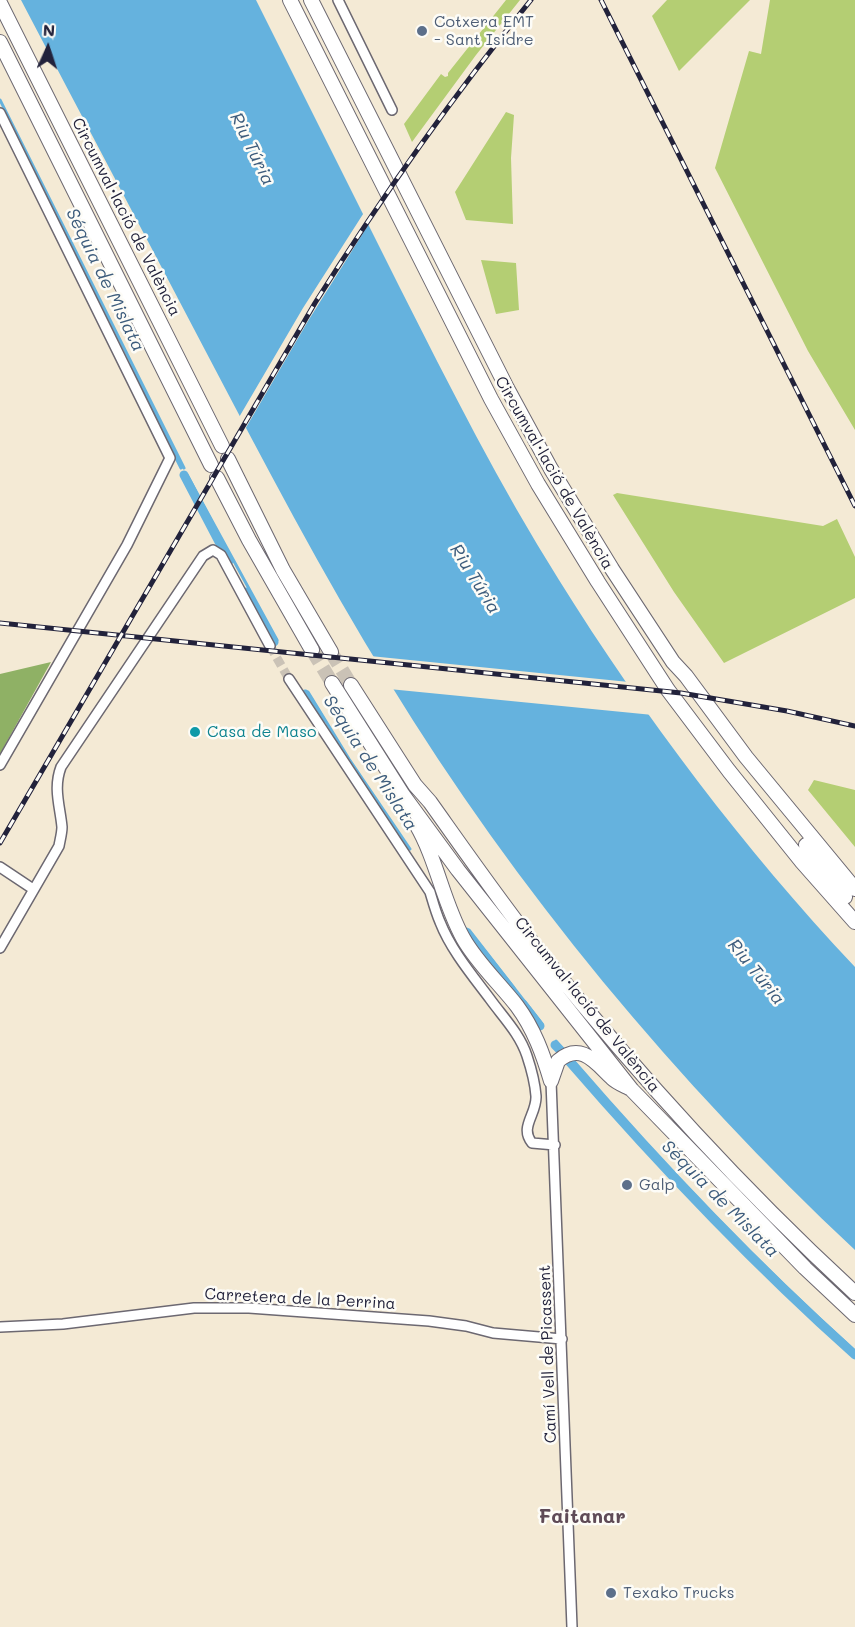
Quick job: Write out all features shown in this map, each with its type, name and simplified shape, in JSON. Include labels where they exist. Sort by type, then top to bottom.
[{"type":"highway","name":"Circumval·lació de València","points":[[291,0],[491,399],[598,582],[675,699],[729,771],[802,862],[855,922]]},
{"type":"highway","name":"Circumval·lació de València","points":[[311,0],[518,408],[551,469],[606,559],[673,662],[760,775],[855,889]]},
{"type":"highway","name":"Circumval·lació de València","points":[[0,3],[283,570],[330,652]]},
{"type":"highway","name":"Circumval·lació de València","points":[[0,42],[249,540],[312,650]]},
{"type":"highway","points":[[673,662],[681,680],[740,762],[855,909]]},
{"type":"highway","name":"Circumval·lació de València","points":[[332,683],[403,795],[458,870],[533,967],[621,1073],[632,1090],[805,1268],[855,1315]]},
{"type":"highway","name":"Circumval·lació de València","points":[[351,685],[415,785],[542,954],[631,1063],[756,1198],[855,1293]]},
{"type":"highway","points":[[415,785],[424,805],[525,950],[533,967]]},
{"type":"highway","points":[[403,795],[429,848],[456,925],[465,941],[529,1023],[542,1051],[551,1081]]},
{"type":"highway","points":[[551,1081],[558,1061],[571,1053],[580,1053],[588,1056],[614,1080],[632,1090]]},
{"type":"street","points":[[338,0],[392,110]]},
{"type":"street","points":[[0,113],[170,458],[127,545],[0,765]]},
{"type":"street","points":[[0,948],[58,846],[62,830],[56,794],[56,778],[61,767],[202,556],[213,550],[221,555],[270,646]]},
{"type":"street","points":[[289,679],[430,892],[440,923],[455,951],[516,1034],[528,1057],[536,1097],[535,1108],[528,1122],[529,1139],[532,1143],[555,1145]]},
{"type":"street","points":[[0,867],[33,889]]},
{"type":"street","name":"Camí Vell de Picassent","points":[[551,1081],[572,1627]]},
{"type":"street","name":"Carretera de la Perrina","points":[[0,1327],[63,1324],[194,1308],[249,1308],[429,1321],[466,1326],[493,1333],[562,1339]]},
{"type":"green space","points":[[506,0],[520,0],[412,142],[404,124],[441,74],[448,76],[448,73]]},
{"type":"green space","points":[[667,0],[750,0],[679,71],[652,16]]},
{"type":"green space","points":[[770,0],[855,0],[855,430],[808,351],[715,168],[749,51],[761,54]]},
{"type":"green space","points":[[506,112],[514,115],[511,158],[513,224],[466,220],[455,192]]},
{"type":"green space","points":[[481,260],[516,263],[519,310],[496,314]]},
{"type":"green space","points":[[617,493],[823,526],[837,519],[855,557],[855,598],[724,663],[674,592],[613,495]]},
{"type":"green space","points":[[51,662],[0,754],[0,674]]},
{"type":"green space","points":[[814,780],[855,790],[855,847],[808,790]]},
{"type":"water","name":"Riu Túria","points":[[21,0],[256,0],[457,399],[516,509],[559,580],[626,682],[698,781],[774,876],[855,967],[855,1250],[725,1120],[663,1052],[545,909],[490,835],[438,759],[364,641],[294,518]]},
{"type":"pier","points":[[365,211],[370,222],[308,321],[244,431],[238,419],[303,308]]},
{"type":"pier","points":[[370,656],[629,682],[653,715],[389,689]]},
{"type":"waterway","name":"Séquia de Mislata","points":[[0,100],[184,468]]},
{"type":"waterway","name":"Séquia de Mislata","points":[[129,365],[181,468]]},
{"type":"waterway","name":"Séquia de Mislata","points":[[184,475],[229,561]]},
{"type":"waterway","points":[[187,475],[277,640]]},
{"type":"waterway","name":"Séquia de Mislata","points":[[246,592],[274,642]]},
{"type":"waterway","name":"Séquia de Mislata","points":[[308,692],[349,759],[410,849]]},
{"type":"waterway","name":"Séquia de Mislata","points":[[305,694],[321,720]]},
{"type":"waterway","name":"Séquia de Mislata","points":[[469,930],[542,1024]]},
{"type":"waterway","name":"Séquia de Mislata","points":[[466,932],[511,989]]},
{"type":"waterway","name":"Séquia de Mislata","points":[[523,1004],[540,1026]]},
{"type":"waterway","name":"Séquia de Mislata","points":[[556,1041],[564,1050]]},
{"type":"waterway","name":"Séquia de Mislata","points":[[555,1045],[561,1051]]},
{"type":"waterway","name":"Séquia de Mislata","points":[[572,1059],[709,1210],[817,1317],[855,1351]]},
{"type":"waterway","name":"Séquia de Mislata","points":[[568,1060],[707,1212],[779,1285],[855,1355]]},
{"type":"tunnel","points":[[270,646],[289,679]]},
{"type":"tunnel","points":[[312,650],[332,683]]},
{"type":"tunnel","points":[[331,652],[351,685]]},
{"type":"railway","points":[[0,843],[315,303],[418,148],[531,0]]},
{"type":"railway","points":[[601,0],[855,506]]},
{"type":"railway","points":[[0,623],[681,693],[787,711],[855,726]]},
{"type":"place","name":"Cotxera EMT - Sant Isidre","points":[[422,31]]},
{"type":"place","name":"Casa de Maso","points":[[195,732]]},
{"type":"place","name":"Galp","points":[[627,1185]]},
{"type":"place","name":"Texako Trucks","points":[[611,1593]]},
{"type":"district","name":"Faitanar","points":[[582,1517]]}]
